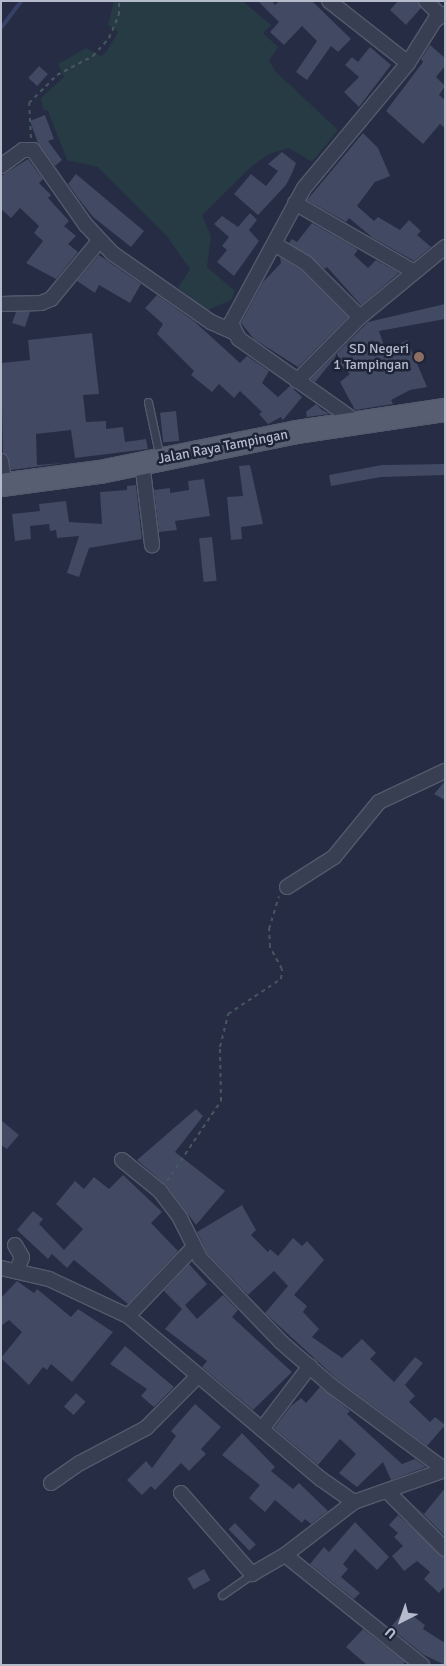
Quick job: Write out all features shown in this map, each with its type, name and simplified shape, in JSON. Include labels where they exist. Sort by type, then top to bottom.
[{"type":"main road","name":"Jalan Raya Tampingan","points":[[3,485],[358,423],[445,410]]},
{"type":"street","points":[[329,1],[408,64]]},
{"type":"street","points":[[233,332],[235,315],[276,245],[295,203],[327,157],[408,64],[435,20],[443,15],[426,1]]},
{"type":"street","points":[[1,166],[22,150],[33,150],[99,241],[211,322],[233,332],[358,423]]},
{"type":"street","points":[[295,203],[413,271]]},
{"type":"street","points":[[1,304],[41,304],[51,299],[99,241]]},
{"type":"street","points":[[276,245],[306,263],[360,317]]},
{"type":"street","points":[[297,380],[360,317],[445,246]]},
{"type":"street","points":[[151,460],[152,545]]},
{"type":"street","points":[[1,461],[3,485]]},
{"type":"street","points":[[287,887],[334,857],[379,802],[445,771]]},
{"type":"street","points":[[122,1160],[160,1191],[180,1218],[192,1249],[246,1307],[310,1366],[445,1470]]},
{"type":"street","points":[[15,1245],[22,1258],[17,1271]]},
{"type":"street","points":[[128,1316],[192,1249]]},
{"type":"street","points":[[1,1268],[73,1288],[128,1316],[262,1429],[354,1502]]},
{"type":"street","points":[[262,1429],[310,1366]]},
{"type":"street","points":[[51,1483],[80,1462],[146,1428],[198,1376]]},
{"type":"street","points":[[181,1493],[252,1574],[285,1555],[354,1502],[445,1470]]},
{"type":"street","points":[[387,1491],[445,1549]]},
{"type":"street","points":[[285,1555],[422,1665]]},
{"type":"lane","points":[[148,402],[151,460]]},
{"type":"lane","points":[[222,1594],[252,1574]]},
{"type":"path","points":[[33,150],[29,103],[56,75],[93,56],[109,38],[119,15],[119,1]]},
{"type":"path","points":[[160,1191],[186,1158],[185,1151],[222,1101],[220,1047],[228,1014],[281,979],[282,969],[270,947],[269,929],[277,899],[287,887]]},
{"type":"shaded area","points":[[114,1],[244,2],[271,25],[263,33],[278,47],[269,61],[276,72],[338,130],[312,162],[289,148],[269,154],[252,166],[202,215],[211,236],[207,267],[235,291],[231,300],[208,310],[178,288],[190,269],[166,235],[98,167],[67,160],[48,111],[43,109],[41,98],[64,77],[58,64],[86,48],[101,56],[107,51],[118,32],[108,25]]},
{"type":"building","points":[[258,1],[272,1],[275,5],[279,1],[312,1],[351,39],[338,52],[331,46],[307,80],[296,72],[317,41],[302,26],[284,45],[270,32],[279,22]]},
{"type":"building","points":[[398,1],[417,1],[421,8],[406,25],[390,10]]},
{"type":"building","points":[[430,45],[445,58],[445,66],[436,77],[445,86],[439,95],[445,100],[445,128],[440,124],[423,144],[386,111],[423,62],[421,59]]},
{"type":"building","points":[[370,47],[391,65],[359,107],[344,92],[359,77],[345,65],[352,57],[358,62]]},
{"type":"building","points":[[39,66],[48,74],[37,86],[28,78]]},
{"type":"building","points":[[45,115],[54,139],[48,141],[62,160],[55,166],[38,143],[30,121]]},
{"type":"building","points":[[363,133],[378,148],[390,176],[375,182],[357,206],[374,221],[378,217],[400,230],[409,220],[421,231],[417,235],[431,247],[414,261],[373,238],[349,218],[346,222],[307,200]]},
{"type":"building","points":[[282,152],[296,163],[293,171],[286,185],[258,215],[234,194],[251,174],[266,186],[278,171],[268,164]]},
{"type":"building","points":[[28,159],[43,179],[39,183],[51,195],[48,198],[69,221],[64,226],[76,236],[68,244],[78,252],[56,279],[26,263],[43,241],[34,233],[39,226],[20,208],[11,218],[1,209],[1,176]]},
{"type":"building","points":[[76,174],[144,231],[131,247],[93,217],[78,198],[68,184]]},
{"type":"building","points":[[250,213],[257,220],[249,230],[259,241],[234,276],[217,262],[227,250],[222,246],[229,237],[214,224],[222,216],[238,227]]},
{"type":"building","points":[[312,223],[358,250],[354,255],[368,268],[376,260],[399,273],[361,305],[327,267],[325,269],[289,243],[292,239],[297,242]]},
{"type":"building","points":[[99,255],[141,284],[130,303],[99,285],[95,293],[77,281]]},
{"type":"building","points":[[280,257],[301,270],[348,317],[298,367],[254,339],[241,323],[263,282],[281,263]]},
{"type":"building","points":[[157,295],[195,322],[240,363],[247,356],[269,371],[262,383],[278,397],[290,386],[302,397],[283,420],[281,417],[268,424],[259,414],[262,412],[240,391],[234,398],[219,384],[212,392],[191,375],[194,371],[157,334],[163,324],[145,308]]},
{"type":"building","points":[[445,304],[445,319],[379,331],[386,351],[407,340],[427,387],[410,390],[391,400],[393,404],[355,410],[340,382],[350,374],[334,359],[315,382],[311,379],[368,322]]},
{"type":"building","points":[[16,312],[30,312],[25,327],[12,323]]},
{"type":"building","points":[[92,333],[99,394],[83,395],[86,422],[106,421],[106,429],[123,427],[125,442],[146,439],[148,449],[75,458],[71,430],[36,434],[37,465],[65,463],[11,470],[8,456],[3,453],[1,363],[30,360],[28,340]]},
{"type":"building","points":[[316,404],[330,414],[307,417],[306,412]]},
{"type":"building","points":[[176,411],[179,441],[163,443],[160,413]]},
{"type":"building","points":[[445,464],[445,475],[381,477],[331,486],[329,475],[382,465]]},
{"type":"building","points":[[250,465],[263,524],[241,527],[242,539],[231,540],[227,497],[243,496],[239,466]]},
{"type":"building","points":[[204,479],[210,516],[175,521],[177,530],[159,532],[154,490],[170,488],[170,493],[189,490],[188,481]]},
{"type":"building","points":[[136,485],[142,539],[89,548],[79,577],[67,573],[79,536],[57,538],[56,530],[50,531],[49,524],[30,526],[31,539],[15,541],[12,514],[40,511],[39,504],[66,501],[69,522],[102,524],[100,492],[127,490],[127,486]]},
{"type":"building","points":[[212,537],[217,581],[204,582],[199,538]]},
{"type":"building","points":[[445,781],[445,800],[434,794]]},
{"type":"building","points":[[196,1109],[203,1116],[175,1152],[225,1191],[196,1225],[167,1186],[137,1160]]},
{"type":"building","points":[[1,1120],[19,1135],[7,1149],[1,1145]]},
{"type":"building","points":[[123,1175],[162,1212],[151,1223],[178,1251],[128,1304],[74,1260],[67,1268],[52,1254],[48,1259],[17,1230],[33,1211],[43,1219],[39,1224],[64,1250],[83,1229],[56,1204],[75,1181],[84,1189],[94,1177],[109,1189]]},
{"type":"building","points":[[242,1205],[256,1230],[251,1235],[268,1252],[270,1249],[278,1256],[293,1238],[302,1246],[307,1241],[324,1260],[294,1295],[307,1306],[303,1312],[319,1329],[312,1337],[342,1358],[362,1339],[376,1353],[370,1359],[394,1382],[415,1357],[423,1363],[405,1385],[415,1396],[409,1402],[430,1422],[435,1417],[445,1425],[427,1446],[338,1380],[265,1313],[288,1286],[274,1271],[248,1295],[207,1253],[197,1232]]},
{"type":"building","points":[[189,1264],[207,1284],[185,1305],[197,1319],[223,1295],[238,1310],[232,1317],[292,1372],[253,1410],[202,1367],[207,1361],[165,1329],[182,1309],[164,1291]]},
{"type":"building","points":[[17,1281],[34,1293],[37,1289],[71,1317],[78,1309],[113,1332],[72,1382],[51,1364],[47,1370],[43,1367],[29,1385],[1,1358],[22,1332],[9,1320],[1,1326],[1,1298]]},
{"type":"building","points":[[125,1346],[174,1387],[154,1407],[141,1396],[147,1389],[110,1364]]},
{"type":"building","points":[[320,1387],[350,1411],[347,1414],[402,1464],[415,1459],[426,1467],[391,1480],[383,1462],[357,1487],[339,1473],[356,1454],[340,1439],[318,1465],[274,1428],[291,1406],[301,1398],[306,1403]]},
{"type":"building","points":[[76,1393],[86,1402],[74,1415],[64,1406]]},
{"type":"building","points":[[195,1404],[221,1427],[201,1449],[206,1454],[189,1471],[181,1463],[155,1490],[151,1486],[142,1495],[127,1480],[146,1461],[152,1468],[176,1436],[171,1431]]},
{"type":"building","points":[[242,1433],[275,1467],[271,1471],[293,1489],[299,1483],[328,1511],[311,1524],[305,1519],[302,1523],[275,1500],[265,1512],[249,1498],[260,1485],[222,1455]]},
{"type":"building","points":[[445,1488],[445,1536],[414,1505],[424,1514]]},
{"type":"building","points":[[398,1515],[445,1558],[445,1586],[439,1593],[424,1579],[430,1572],[417,1561],[404,1571],[392,1556],[403,1546],[394,1537],[398,1533],[389,1525]]},
{"type":"building","points":[[355,1522],[389,1557],[377,1570],[355,1549],[343,1564],[348,1569],[341,1577],[360,1593],[354,1599],[310,1564],[324,1547],[329,1552]]},
{"type":"building","points":[[235,1523],[256,1545],[249,1551],[229,1529]]},
{"type":"building","points":[[204,1569],[210,1580],[194,1590],[187,1578]]},
{"type":"building","points":[[405,1610],[425,1625],[423,1629],[445,1643],[445,1665],[424,1655],[390,1628]]},
{"type":"building","points":[[363,1629],[405,1662],[403,1665],[367,1665],[346,1647]]},
{"type":"waterway","points":[[1,28],[21,1]]},
{"type":"place","name":"SD Negeri 1 Tampingan","points":[[419,357]]}]
